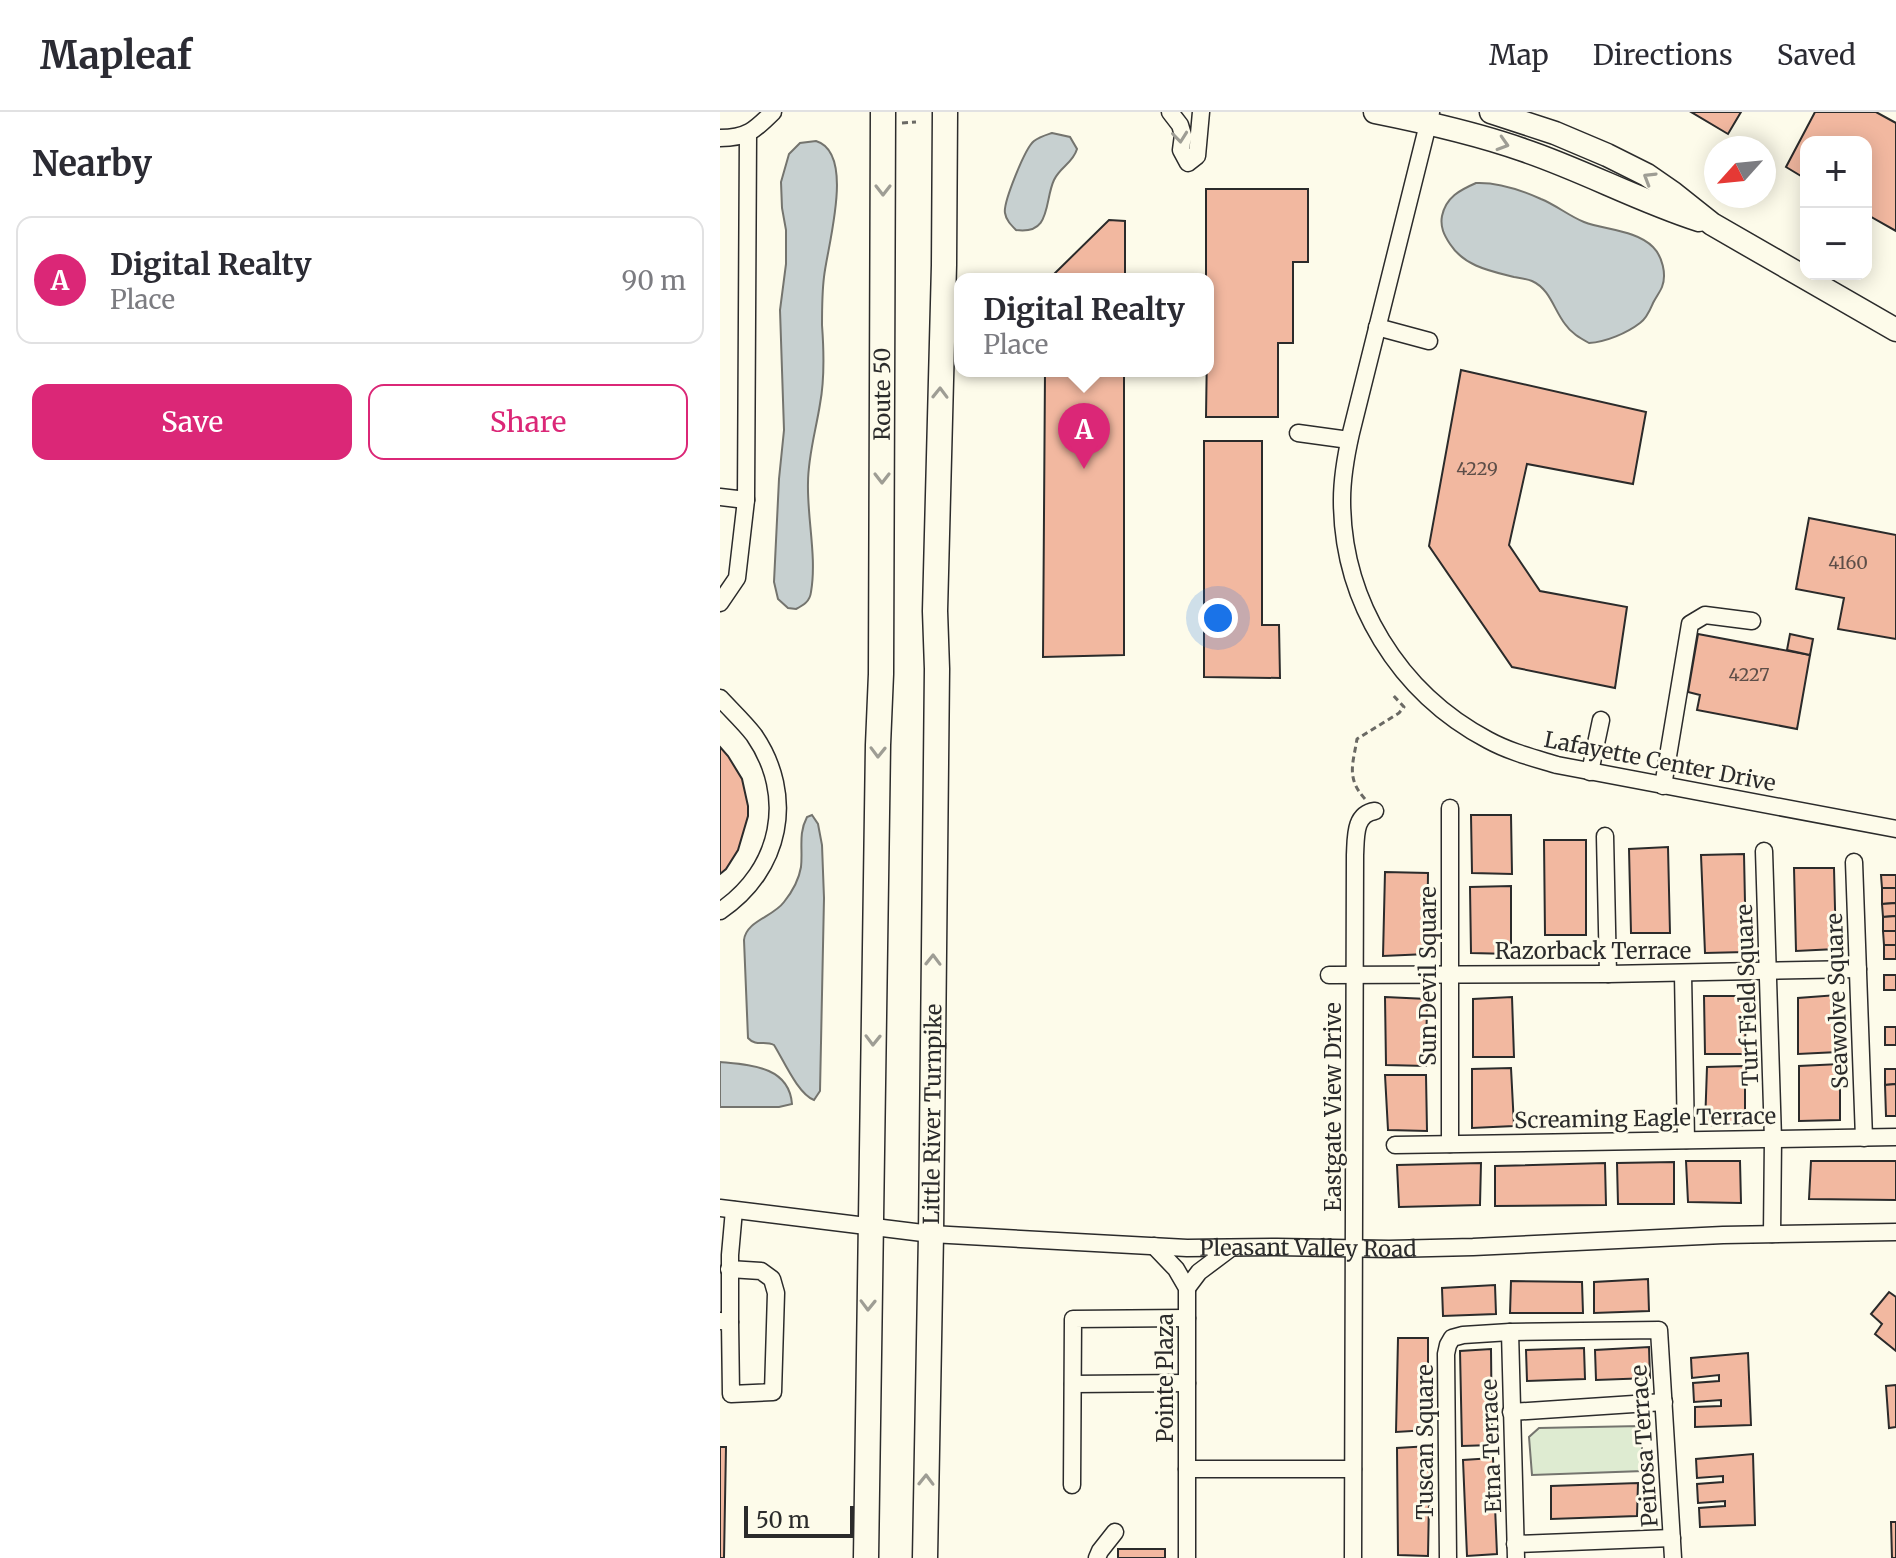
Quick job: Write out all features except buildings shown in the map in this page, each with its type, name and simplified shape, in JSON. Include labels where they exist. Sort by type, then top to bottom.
[{"type":"highway","name":"Little River Turnpike","points":[[925,1558],[937,669],[935,611],[945,112]]},
{"type":"highway","name":"Route 50","points":[[869,1227],[891,118]]},
{"type":"highway","points":[[866,1558],[869,1227]]},
{"type":"main road","points":[[1375,112],[1429,118],[1569,167],[1673,212],[1712,224]]},
{"type":"main road","points":[[1491,112],[1555,133],[1647,175],[1712,224],[1896,330]]},
{"type":"street","points":[[720,138],[748,134],[773,112]]},
{"type":"street","points":[[1170,112],[1180,125],[1183,135],[1181,150],[1188,163],[1197,156],[1201,112]]},
{"type":"street","name":"Lafayette Center Drive","points":[[1429,118],[1343,472],[1346,551],[1368,616],[1396,663],[1413,684],[1444,712],[1490,742],[1516,753],[1590,772],[1896,829]]},
{"type":"street","points":[[720,603],[737,578],[746,500],[748,134]]},
{"type":"street","points":[[1377,327],[1429,341]]},
{"type":"street","points":[[1298,433],[1349,440]]},
{"type":"street","points":[[720,497],[746,500]]},
{"type":"street","points":[[1663,786],[1690,624],[1705,615],[1752,621]]},
{"type":"street","points":[[720,698],[760,745],[775,781],[778,806],[775,835],[758,876],[741,895],[720,911]]},
{"type":"street","points":[[1590,772],[1601,720]]},
{"type":"street","name":"Sun Devil Square","points":[[1450,808],[1450,1144]]},
{"type":"street","name":"Eastgate View Drive","points":[[1353,1558],[1356,835],[1360,818],[1366,812],[1375,811]]},
{"type":"street","points":[[1605,836],[1608,974]]},
{"type":"street","name":"Turf Field Square","points":[[1764,851],[1773,1139],[1772,1234]]},
{"type":"street","name":"Seawolve Square","points":[[1854,862],[1864,1138]]},
{"type":"street","name":"Razorback Terrace","points":[[1329,975],[1683,974],[1858,969]]},
{"type":"street","points":[[1683,974],[1686,1140]]},
{"type":"street","name":"Screaming Eagle Terrace","points":[[1395,1145],[1896,1137]]},
{"type":"street","points":[[726,1260],[761,1271],[772,1279],[776,1293],[773,1392],[731,1394],[725,1321],[726,1260],[727,1209]]},
{"type":"street","name":"Pleasant Valley Road","points":[[727,1209],[931,1234],[1231,1248],[1473,1247],[1896,1232]]},
{"type":"street","points":[[1154,1246],[1176,1269],[1187,1288],[1199,1272],[1231,1248]]},
{"type":"street","name":"Pointe Plaza","points":[[1187,1288],[1187,1558]]},
{"type":"street","points":[[1072,1485],[1073,1319],[1187,1318]]},
{"type":"street","name":"Tuscan Square","points":[[1448,1558],[1448,1345],[1452,1338],[1510,1332],[1659,1330]]},
{"type":"street","name":"Peirosa Terrace","points":[[1659,1330],[1673,1558]]},
{"type":"street","name":"Etna Terrace","points":[[1510,1332],[1516,1551]]},
{"type":"street","points":[[1073,1384],[1187,1383]]},
{"type":"street","points":[[1511,1412],[1664,1402]]},
{"type":"street","name":"Pointe Plaza","points":[[1187,1469],[1353,1469]]},
{"type":"street","points":[[1086,1558],[1107,1532],[1097,1558]]},
{"type":"street","points":[[1516,1551],[1672,1538]]},
{"type":"path","points":[[891,118],[916,122]]},
{"type":"path","points":[[1375,811],[1353,781],[1353,760],[1357,739],[1404,707],[1392,694]]},
{"type":"green space","points":[[1641,1426],[1643,1471],[1532,1475],[1529,1437],[1539,1428]]},
{"type":"shaded area","points":[[1052,133],[1070,137],[1077,149],[1054,180],[1041,222],[1028,230],[1016,230],[1005,213],[1011,188],[1030,146],[1038,138]]},
{"type":"shaded area","points":[[816,141],[828,149],[835,163],[837,181],[823,289],[823,384],[808,473],[813,579],[809,598],[796,609],[788,608],[778,599],[774,582],[784,430],[780,310],[786,264],[786,230],[781,182],[789,154],[800,143]]},
{"type":"shaded area","points":[[1476,183],[1517,190],[1547,201],[1584,222],[1646,241],[1659,255],[1664,277],[1645,319],[1616,336],[1589,343],[1567,327],[1538,285],[1530,280],[1487,270],[1463,258],[1444,234],[1442,216],[1450,199]]},
{"type":"shaded area","points":[[812,815],[818,824],[822,845],[824,898],[820,1091],[814,1100],[797,1084],[774,1045],[748,1038],[744,940],[750,928],[779,907],[792,890],[801,867],[803,829],[807,817]]},
{"type":"shaded area","points":[[720,1062],[755,1067],[776,1075],[789,1091],[792,1104],[779,1107],[720,1107]]},
{"type":"place","name":"Digital Realty","points":[[1084,469]]}]
